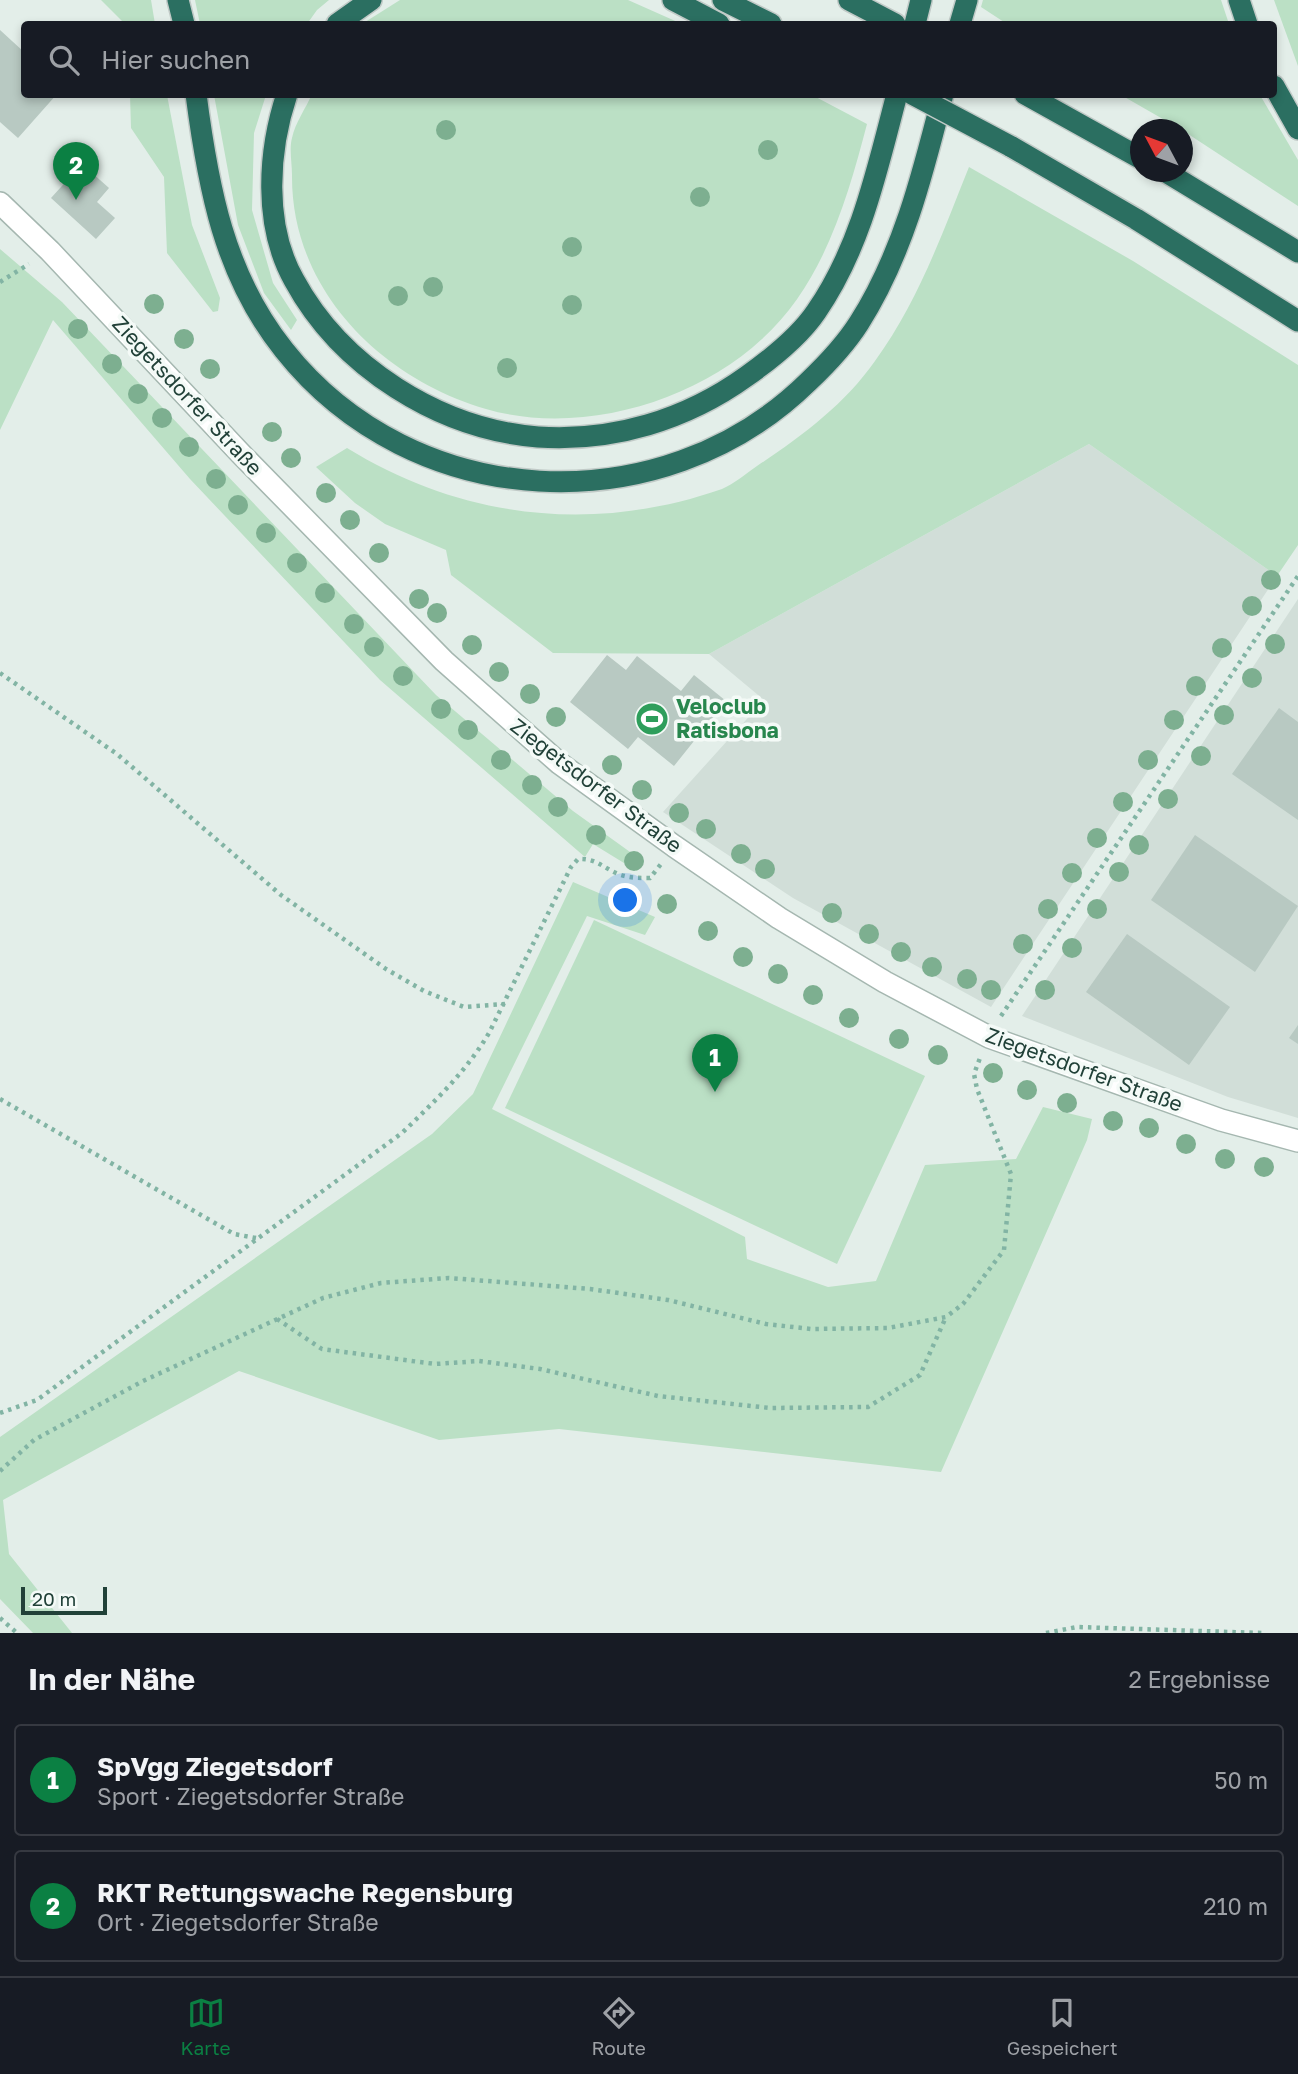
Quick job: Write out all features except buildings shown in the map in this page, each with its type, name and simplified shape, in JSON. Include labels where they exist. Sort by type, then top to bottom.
[{"type":"highway","points":[[178,0],[183,21]]},
{"type":"highway","points":[[341,21],[371,0]]},
{"type":"highway","points":[[673,0],[713,21]]},
{"type":"highway","points":[[723,0],[765,21]]},
{"type":"highway","points":[[849,0],[888,21]]},
{"type":"highway","points":[[916,21],[921,0]]},
{"type":"highway","points":[[961,21],[967,0]]},
{"type":"highway","points":[[1238,0],[1246,21]]},
{"type":"highway","points":[[1277,93],[1298,129]]},
{"type":"highway","points":[[197,98],[207,179],[229,256],[262,317],[292,359],[314,382],[370,426],[432,458],[480,473],[566,483],[634,477],[698,455],[754,427],[789,400],[832,359],[859,324],[901,239],[922,177],[942,98]]},
{"type":"highway","points":[[286,98],[276,130],[272,181],[276,227],[292,278],[320,321],[363,365],[407,396],[475,425],[537,437],[588,437],[649,426],[716,398],[769,360],[815,314],[844,266],[870,197],[896,98]]},
{"type":"highway","points":[[920,98],[1010,146],[1136,219],[1298,321]]},
{"type":"highway","points":[[1031,98],[1130,153]]},
{"type":"highway","points":[[1182,182],[1298,252]]},
{"type":"street","name":"Ziegetsdorfer Straße","points":[[0,203],[50,251],[241,454],[444,661],[559,763],[779,918],[885,982],[989,1037],[1221,1120],[1298,1141]]},
{"type":"path","points":[[0,282],[50,251]]},
{"type":"path","points":[[0,1471],[34,1440],[143,1381],[323,1298],[381,1283],[449,1278],[590,1289],[668,1300],[766,1324],[811,1329],[888,1328],[946,1317],[963,1304],[1004,1250],[1011,1174],[976,1089],[974,1073],[989,1037],[1008,1003],[1298,576]]},
{"type":"path","points":[[0,673],[117,754],[281,895],[386,969],[424,991],[464,1007],[506,1003]]},
{"type":"path","points":[[0,1413],[37,1400],[402,1133],[475,1057],[506,1003],[570,867],[578,859],[593,859],[619,874],[650,878],[674,846]]},
{"type":"path","points":[[0,1099],[234,1234],[257,1239]]},
{"type":"path","points":[[277,1319],[322,1349],[435,1364],[479,1362],[540,1369],[658,1396],[771,1408],[868,1407],[920,1375],[946,1317]]},
{"type":"path","points":[[0,1618],[17,1633]]},
{"type":"path","points":[[1046,1633],[1077,1627],[1262,1633]]},
{"type":"shaded area","points":[[1089,444],[1277,576],[991,1007],[793,898],[663,812],[764,700],[709,654]]},
{"type":"shaded area","points":[[1298,599],[1298,1118],[1228,1097],[1022,1016]]},
{"type":"green space","points":[[101,0],[151,0],[154,21],[122,21]]},
{"type":"green space","points":[[195,0],[329,0],[309,21],[199,21]]},
{"type":"green space","points":[[400,0],[628,0],[675,21],[367,21]]},
{"type":"green space","points":[[983,0],[1221,0],[1228,21],[1002,21],[981,7]]},
{"type":"green space","points":[[1274,0],[1298,0],[1298,66]]},
{"type":"green space","points":[[130,98],[168,98],[192,225],[220,298],[218,311],[213,312],[167,253],[164,177],[131,128]]},
{"type":"green space","points":[[215,98],[265,98],[254,133],[252,210],[273,283],[297,320],[291,330],[264,293],[238,225]]},
{"type":"green space","points":[[310,98],[818,98],[867,124],[841,211],[817,267],[783,317],[762,339],[703,381],[669,396],[596,416],[558,418],[521,416],[486,409],[447,395],[411,375],[378,351],[349,323],[325,291],[307,255],[296,217],[291,142]]},
{"type":"green space","points":[[1126,98],[1262,98],[1298,160],[1298,206],[1193,137],[1193,119],[1163,119]]},
{"type":"green space","points":[[969,167],[1133,261],[1298,365],[1298,545],[1277,576],[1089,444],[709,654],[553,653],[451,575],[446,550],[385,524],[355,503],[316,467],[347,448],[391,472],[436,491],[483,504],[530,512],[577,515],[625,512],[674,503],[722,489],[806,431],[836,406],[863,377],[890,338],[917,291]]},
{"type":"green space","points":[[0,249],[62,302],[436,695],[573,811],[644,862],[637,871],[593,844],[585,857],[380,680],[190,479],[53,320],[0,430]]},
{"type":"green space","points":[[573,882],[655,917],[645,935],[587,916],[492,1109],[745,1237],[747,1259],[828,1287],[876,1281],[925,1165],[1016,1159],[1043,1107],[1092,1119],[1087,1140],[941,1472],[559,1429],[439,1440],[239,1371],[3,1500],[9,1554],[72,1633],[33,1633],[0,1599],[0,1437],[432,1134],[473,1094]]},
{"type":"green space","points":[[594,920],[925,1076],[837,1264],[505,1108]]},
{"type":"place","name":"RKT Rettungswache Regensburg","points":[[76,200]]},
{"type":"place","name":"Veloclub Ratisbona","points":[[652,719]]},
{"type":"place","name":"SpVgg Ziegetsdorf","points":[[715,1092]]}]
